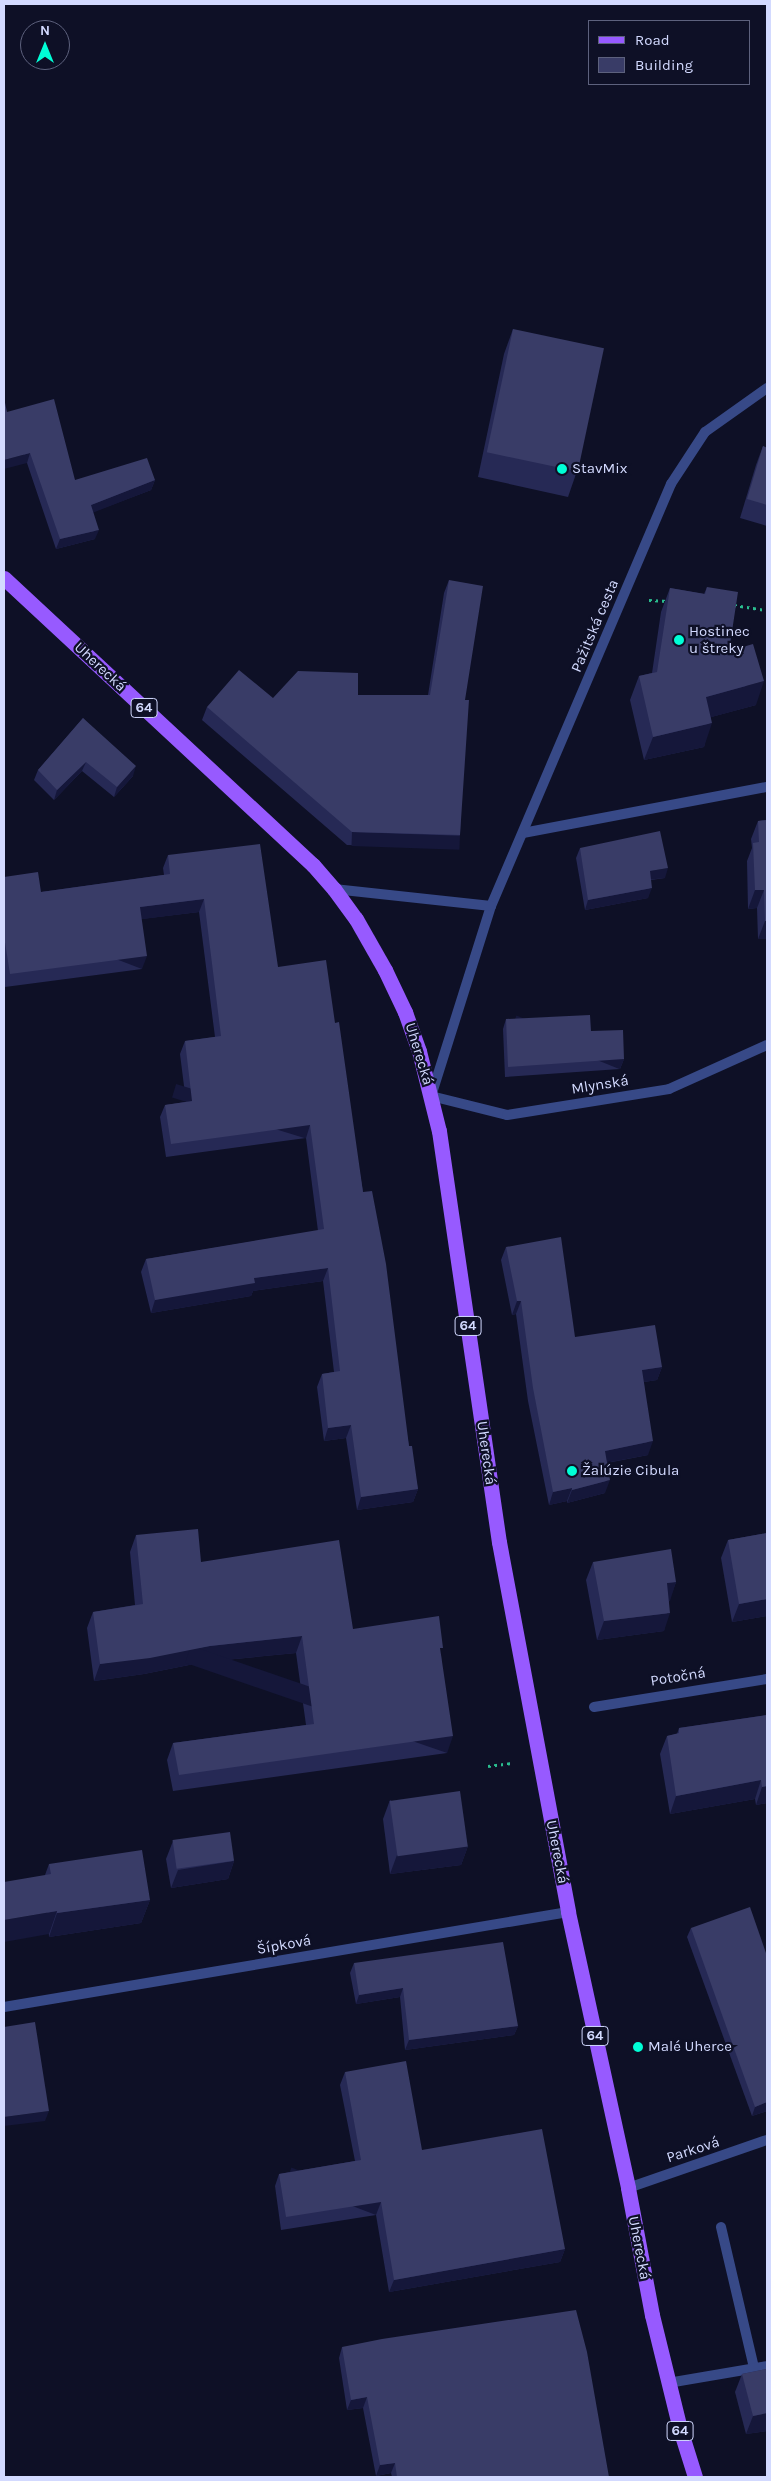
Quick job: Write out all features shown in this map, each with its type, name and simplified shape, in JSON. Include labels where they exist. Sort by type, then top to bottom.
[{"type":"main road","name":"Uherecká","points":[[4,578],[313,865],[334,889],[360,928],[406,1012],[420,1051],[439,1131],[499,1542],[568,1912],[628,2188],[652,2315],[668,2383],[695,2477]]},
{"type":"street","name":"Pažitská cesta","points":[[431,1096],[491,906],[671,484],[705,432],[767,388]]},
{"type":"street","points":[[523,832],[767,787]]},
{"type":"street","points":[[334,889],[491,906]]},
{"type":"street","name":"Mlynská","points":[[431,1096],[507,1116],[669,1089],[767,1045]]},
{"type":"street","name":"Potočná","points":[[594,1707],[767,1678]]},
{"type":"street","name":"Šípková","points":[[4,2007],[568,1912]]},
{"type":"street","name":"Parková","points":[[628,2188],[767,2140]]},
{"type":"street","points":[[721,2227],[754,2368]]},
{"type":"street","points":[[668,2383],[767,2366]]},
{"type":"path","points":[[622,599],[670,601]]},
{"type":"path","points":[[727,604],[765,610]]},
{"type":"building","points":[[513,329],[604,348],[578,472],[487,452]]},
{"type":"building","points":[[4,398],[7,412],[54,399],[75,480],[147,458],[155,480],[91,505],[99,530],[60,539],[30,453],[4,460]]},
{"type":"building","points":[[763,446],[767,448],[767,505],[747,499]]},
{"type":"building","points":[[449,580],[483,586],[465,700],[469,700],[460,835],[352,832],[207,707],[239,670],[273,698],[298,671],[358,673],[358,695],[430,695]]},
{"type":"building","points":[[707,587],[738,592],[729,651],[753,644],[764,681],[706,697],[712,723],[653,737],[639,676],[657,672],[670,588],[705,594]]},
{"type":"building","points":[[83,718],[136,766],[117,787],[86,762],[57,790],[38,770]]},
{"type":"building","points":[[767,820],[767,921],[765,921],[764,890],[755,890],[753,843],[759,842],[758,821]]},
{"type":"building","points":[[660,831],[668,868],[650,871],[652,888],[588,900],[580,848]]},
{"type":"building","points":[[260,844],[278,967],[326,960],[335,1023],[339,1022],[363,1192],[372,1191],[386,1264],[409,1446],[412,1446],[418,1489],[361,1497],[351,1425],[328,1428],[322,1374],[340,1371],[328,1268],[254,1278],[255,1283],[155,1300],[146,1259],[324,1229],[310,1125],[171,1144],[165,1105],[192,1101],[185,1041],[221,1036],[204,899],[140,907],[147,956],[10,974],[4,936],[4,877],[38,872],[41,892],[170,874],[168,855]]},
{"type":"building","points":[[590,1015],[591,1031],[623,1030],[624,1059],[508,1067],[506,1019]]},
{"type":"building","points":[[561,1237],[575,1337],[655,1325],[662,1367],[642,1370],[653,1441],[605,1451],[610,1480],[572,1490],[572,1488],[553,1492],[533,1388],[521,1301],[517,1301],[506,1247]]},
{"type":"building","points":[[198,1529],[201,1562],[339,1540],[353,1629],[439,1616],[443,1648],[440,1648],[453,1736],[179,1775],[173,1743],[314,1724],[302,1636],[210,1646],[150,1658],[100,1664],[93,1612],[143,1604],[136,1535]]},
{"type":"building","points":[[767,1533],[767,1599],[739,1604],[728,1540]]},
{"type":"building","points":[[671,1549],[676,1582],[667,1583],[670,1613],[604,1621],[593,1562]]},
{"type":"building","points":[[767,1715],[767,1786],[762,1787],[761,1780],[676,1796],[667,1736],[679,1733],[679,1728]]},
{"type":"building","points":[[460,1791],[468,1846],[397,1856],[390,1801]]},
{"type":"building","points":[[230,1832],[234,1861],[177,1869],[173,1840]]},
{"type":"building","points":[[142,1850],[150,1900],[57,1913],[57,1911],[4,1920],[4,1882],[51,1874],[49,1864]]},
{"type":"building","points":[[750,1907],[767,1956],[767,2102],[755,2107],[691,1928]]},
{"type":"building","points":[[503,1942],[518,2026],[409,2040],[403,1988],[359,1995],[354,1963]]},
{"type":"building","points":[[35,2022],[49,2111],[4,2117],[4,2027]]},
{"type":"building","points":[[406,2061],[422,2150],[542,2129],[565,2249],[394,2280],[381,2202],[286,2217],[279,2174],[361,2160],[345,2072]]},
{"type":"building","points":[[576,2310],[587,2352],[609,2477],[397,2477],[395,2463],[380,2465],[367,2397],[351,2400],[342,2347],[382,2339]]},
{"type":"building","points":[[767,2369],[767,2413],[753,2416],[742,2374]]},
{"type":"place","name":"StavMix","points":[[562,469]]},
{"type":"place","name":"Hostinec u štreky","points":[[679,640]]},
{"type":"place","name":"Žalúzie Cibula","points":[[572,1471]]},
{"type":"place","name":"Malé Uherce","points":[[638,2047]]}]
